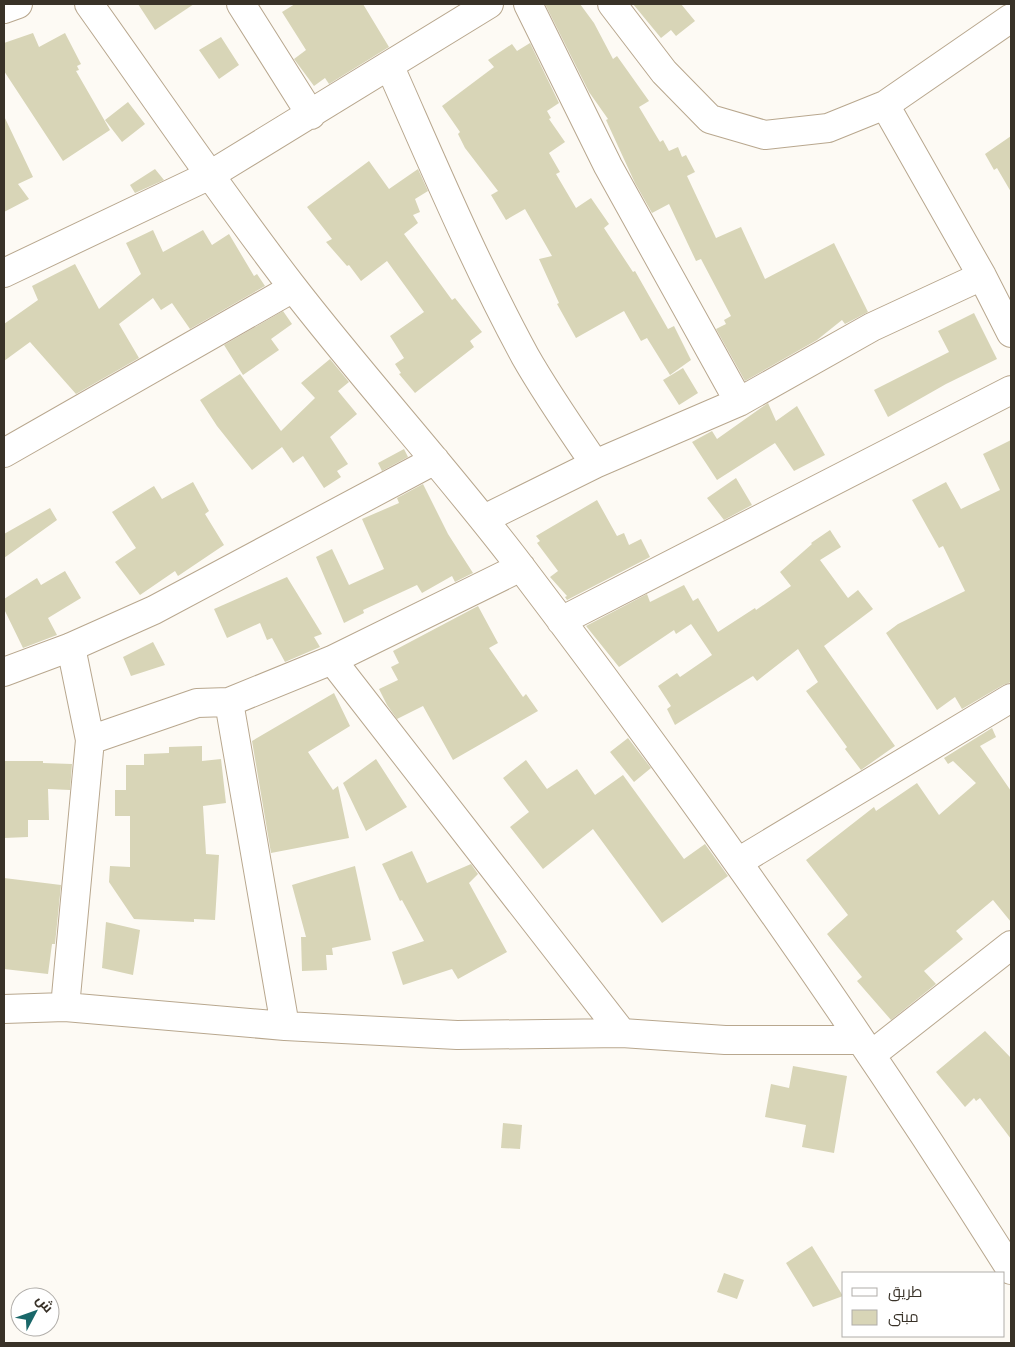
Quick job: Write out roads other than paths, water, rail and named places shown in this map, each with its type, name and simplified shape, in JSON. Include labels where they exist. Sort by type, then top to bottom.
[{"type":"street","points":[[4,9],[18,4]]},
{"type":"street","points":[[89,4],[293,288],[521,567],[738,862],[1009,1260]]},
{"type":"street","points":[[240,4],[311,115]]},
{"type":"street","points":[[4,273],[210,175],[390,67],[487,4]]},
{"type":"street","points":[[528,4],[608,166],[739,402]]},
{"type":"street","points":[[612,4],[664,72],[710,119],[765,135],[828,128],[885,104],[1011,18]]},
{"type":"street","points":[[390,67],[458,220],[517,340],[556,407],[596,464]]},
{"type":"street","points":[[885,104],[1009,325]]},
{"type":"street","points":[[484,520],[596,464],[739,402],[872,327],[982,276]]},
{"type":"street","points":[[4,453],[293,288]]},
{"type":"street","points":[[561,621],[1011,390]]},
{"type":"street","points":[[4,672],[71,647],[154,610],[435,460]]},
{"type":"street","points":[[90,740],[196,703],[229,702],[332,660],[521,567]]},
{"type":"street","points":[[65,1007],[90,740],[71,647]]},
{"type":"street","points":[[332,660],[622,1033]]},
{"type":"street","points":[[738,862],[1011,698]]},
{"type":"street","points":[[229,702],[285,1026]]},
{"type":"street","points":[[4,1009],[65,1007],[285,1026],[458,1035],[622,1033],[865,1048],[1011,945]]}]
